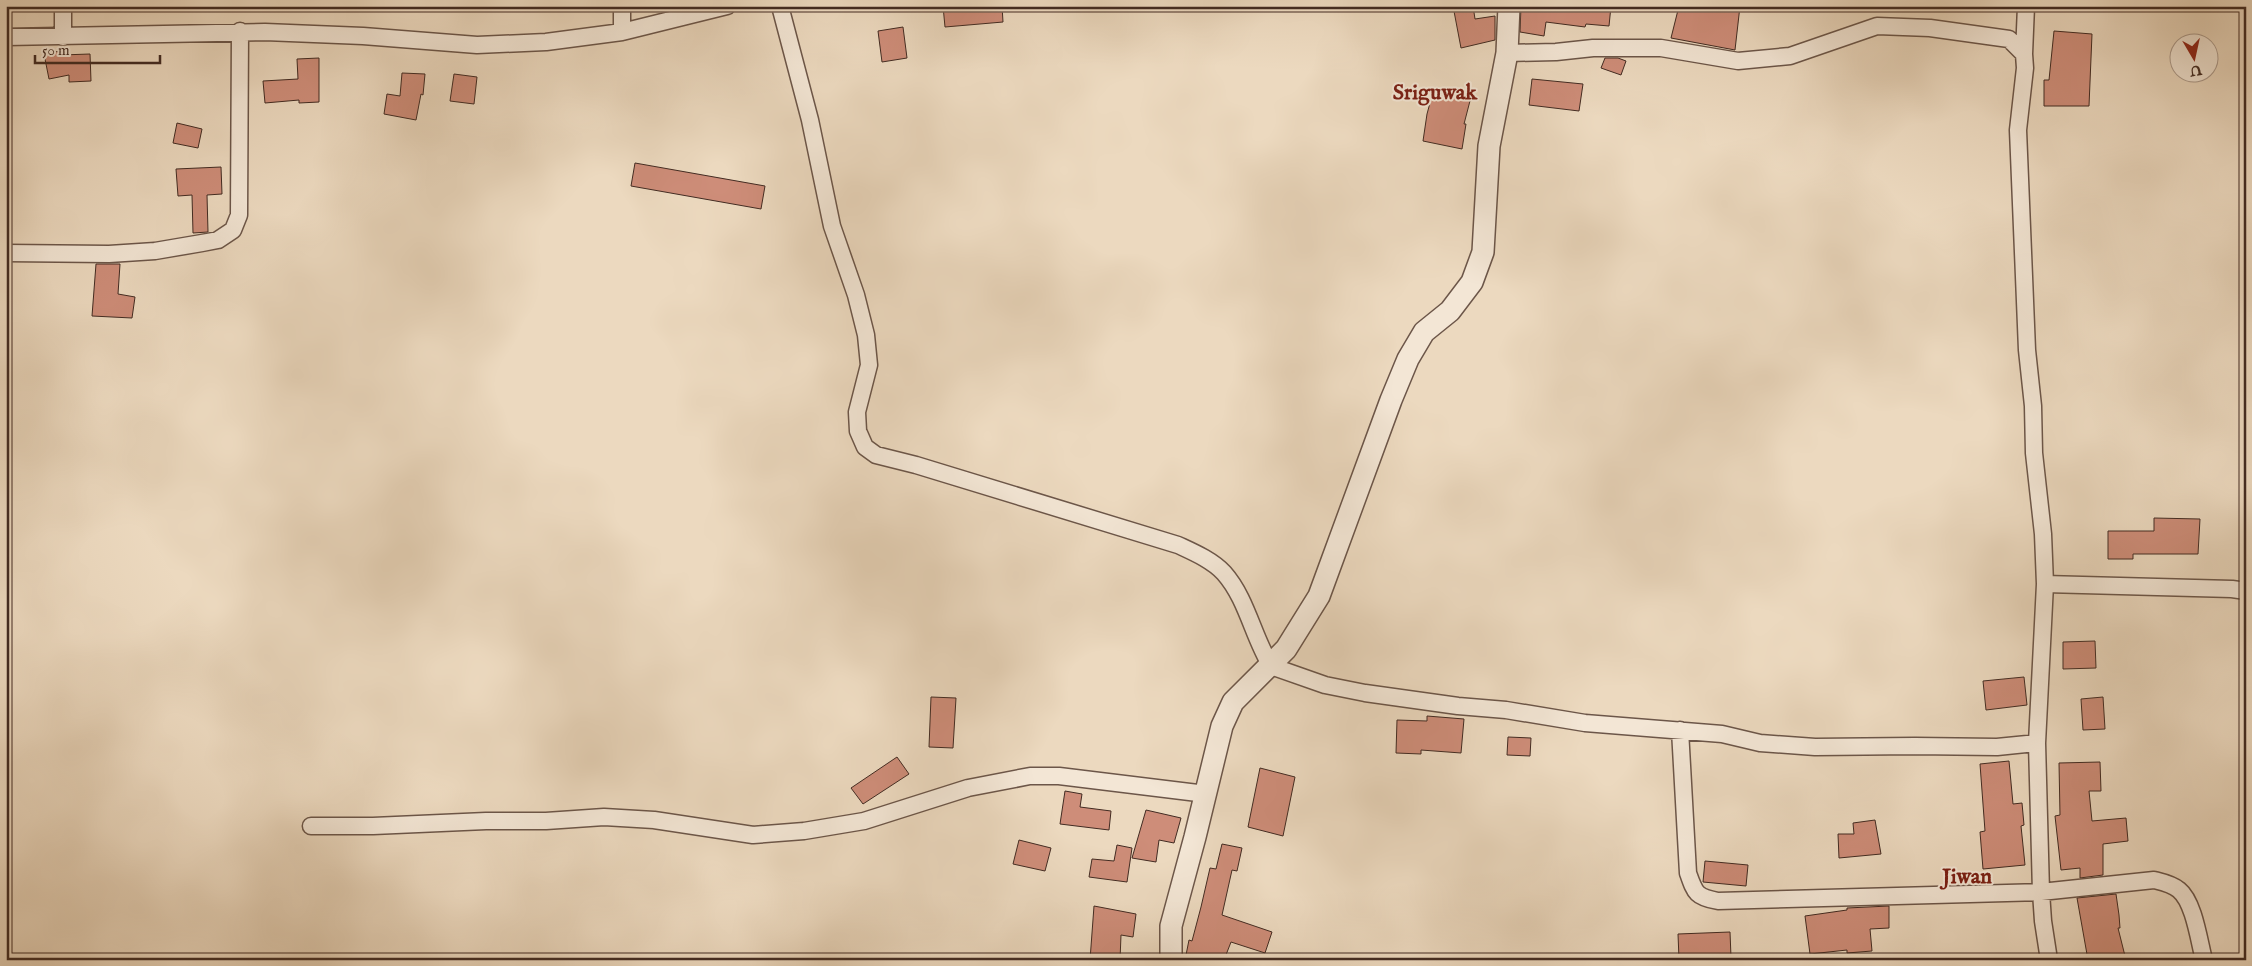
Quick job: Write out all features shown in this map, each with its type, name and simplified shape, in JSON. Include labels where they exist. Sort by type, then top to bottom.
[{"type":"street","points":[[63,6],[63,37]]},
{"type":"street","points":[[622,6],[622,32]]},
{"type":"street","points":[[6,37],[240,31],[325,34],[476,45],[546,42],[622,32],[727,6]]},
{"type":"street","points":[[780,6],[810,120],[832,226],[856,295],[866,335],[869,365],[856,412],[858,432],[865,447],[876,456],[916,465],[1086,518],[1178,544],[1206,559],[1224,572],[1238,593],[1262,651],[1271,666],[1325,685],[1365,693],[1458,706],[1506,710],[1585,723],[1722,734],[1760,744],[1815,747],[1997,747],[2037,743]]},
{"type":"street","points":[[1171,960],[1171,926],[1222,726],[1233,702],[1286,649],[1319,596],[1408,359],[1424,332],[1450,311],[1472,282],[1483,252],[1489,146],[1507,53],[1510,6]]},
{"type":"street","points":[[2026,6],[2025,68],[2018,130],[2027,350],[2033,406],[2034,453],[2043,534],[2045,584],[2037,743],[2041,892],[2043,920],[2050,960]]},
{"type":"street","points":[[1507,53],[1556,52],[1593,48],[1661,48],[1738,61],[1790,56],[1877,26],[1930,28],[2009,39],[2024,54]]},
{"type":"street","points":[[6,252],[109,254],[155,250],[218,240],[232,230],[239,215],[240,31]]},
{"type":"street","points":[[2045,584],[2144,585],[2246,591]]},
{"type":"street","points":[[1680,730],[1688,873],[1694,891],[1703,898],[1718,901],[2041,892],[2154,880],[2170,884],[2180,890],[2189,904],[2204,960]]},
{"type":"street","points":[[311,826],[546,821],[604,817],[654,820],[754,835],[804,831],[864,821],[968,788],[1030,776],[1059,776],[1206,794]]},
{"type":"building","points":[[943,6],[1002,6],[1003,22],[945,27]]},
{"type":"building","points":[[1453,6],[1473,6],[1475,19],[1495,16],[1495,40],[1461,48]]},
{"type":"building","points":[[1521,6],[1611,6],[1609,26],[1586,24],[1585,27],[1546,22],[1544,36],[1520,32]]},
{"type":"building","points":[[1679,6],[1740,6],[1735,50],[1671,38]]},
{"type":"building","points":[[903,27],[907,58],[882,62],[878,31]]},
{"type":"building","points":[[2054,31],[2092,34],[2089,106],[2044,106],[2044,80],[2049,80]]},
{"type":"building","points":[[60,51],[61,55],[90,54],[91,81],[69,82],[69,75],[49,79],[44,54]]},
{"type":"building","points":[[319,58],[319,102],[299,103],[299,100],[265,103],[263,81],[298,79],[297,59]]},
{"type":"building","points":[[1605,58],[1618,58],[1626,61],[1621,75],[1601,68]]},
{"type":"building","points":[[402,73],[425,74],[423,95],[421,94],[416,120],[384,114],[387,94],[400,96]]},
{"type":"building","points":[[454,74],[477,77],[474,104],[450,101]]},
{"type":"building","points":[[1532,79],[1583,84],[1579,111],[1529,105]]},
{"type":"building","points":[[1434,88],[1471,97],[1464,124],[1466,124],[1462,149],[1423,141],[1427,114]]},
{"type":"building","points":[[177,123],[202,129],[198,148],[173,143]]},
{"type":"building","points":[[635,163],[765,186],[761,209],[631,186]]},
{"type":"building","points":[[221,167],[222,194],[207,195],[208,232],[193,233],[192,195],[178,196],[176,169]]},
{"type":"building","points":[[96,264],[120,264],[118,294],[135,297],[132,318],[92,316]]},
{"type":"building","points":[[2154,518],[2200,519],[2198,554],[2133,554],[2133,559],[2108,559],[2108,531],[2154,531]]},
{"type":"building","points":[[2095,641],[2096,668],[2063,669],[2063,642]]},
{"type":"building","points":[[2024,677],[2027,705],[1986,710],[1983,681]]},
{"type":"building","points":[[931,697],[956,698],[953,748],[929,747]]},
{"type":"building","points":[[2103,697],[2105,729],[2083,730],[2081,699]]},
{"type":"building","points":[[1427,716],[1464,719],[1461,753],[1421,750],[1421,754],[1396,753],[1397,720],[1427,721]]},
{"type":"building","points":[[1508,737],[1531,738],[1530,756],[1507,755]]},
{"type":"building","points":[[897,757],[909,774],[863,804],[851,788]]},
{"type":"building","points":[[2009,761],[2013,804],[2022,803],[2024,825],[2021,826],[2025,865],[1983,869],[1980,832],[1985,831],[1980,764]]},
{"type":"building","points":[[2100,762],[2101,791],[2089,791],[2092,821],[2126,818],[2128,841],[2103,844],[2103,875],[2080,878],[2080,868],[2061,870],[2055,816],[2060,815],[2059,763]]},
{"type":"building","points":[[1260,768],[1295,777],[1283,836],[1248,827]]},
{"type":"building","points":[[1065,791],[1082,794],[1080,807],[1111,811],[1109,830],[1060,824]]},
{"type":"building","points":[[1146,810],[1181,818],[1174,843],[1159,840],[1156,862],[1132,858]]},
{"type":"building","points":[[1875,820],[1881,854],[1839,858],[1838,834],[1854,834],[1853,823]]},
{"type":"building","points":[[1019,840],[1051,848],[1045,871],[1013,864]]},
{"type":"building","points":[[1222,844],[1242,848],[1237,871],[1232,870],[1222,915],[1272,932],[1265,953],[1231,942],[1224,960],[1185,960],[1189,940],[1192,941],[1210,868],[1216,869]]},
{"type":"building","points":[[1117,845],[1132,848],[1127,882],[1089,877],[1092,859],[1114,861]]},
{"type":"building","points":[[1705,861],[1748,865],[1746,886],[1703,882]]},
{"type":"building","points":[[2116,894],[2120,928],[2118,928],[2126,960],[2088,960],[2077,898]]},
{"type":"building","points":[[1094,906],[1136,914],[1133,937],[1121,935],[1120,960],[1090,960]]},
{"type":"building","points":[[1889,906],[1889,928],[1870,929],[1872,951],[1847,953],[1847,950],[1810,954],[1805,916],[1847,910],[1847,908]]},
{"type":"building","points":[[1730,932],[1731,957],[1679,959],[1678,934]]},
{"type":"district","name":"Sriguwak","points":[[1435,93]]},
{"type":"district","name":"Jiwan","points":[[1967,877]]}]
